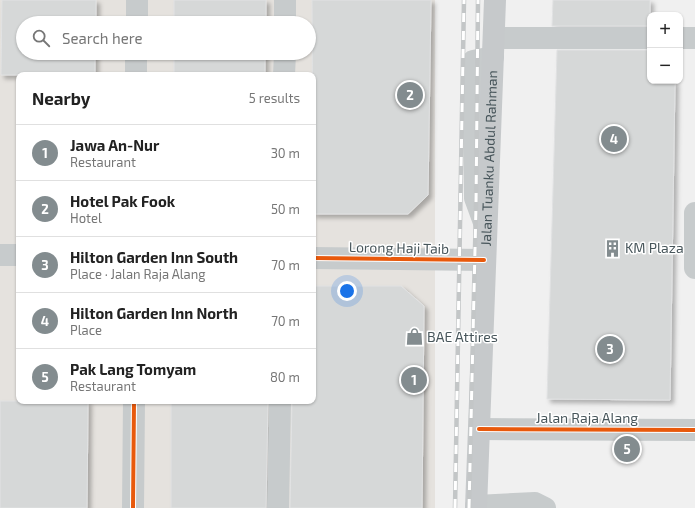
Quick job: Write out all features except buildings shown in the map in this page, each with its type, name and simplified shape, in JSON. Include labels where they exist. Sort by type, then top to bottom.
[{"type":"main road","name":"Jalan Tuanku Abdul Rahman","points":[[476,507],[484,260],[495,0]]},
{"type":"street","points":[[137,0],[137,16]]},
{"type":"street","points":[[285,0],[285,16]]},
{"type":"street","points":[[494,48],[647,38]]},
{"type":"street","points":[[683,38],[695,38]]},
{"type":"street","points":[[136,60],[136,72]]},
{"type":"street","points":[[284,60],[284,72]]},
{"type":"street","points":[[695,213],[695,268]]},
{"type":"street","points":[[0,255],[16,255]]},
{"type":"street","name":"Lorong Haji Taib","points":[[316,258],[484,260]]},
{"type":"street","points":[[133,508],[134,404]]},
{"type":"street","points":[[278,508],[280,404]]},
{"type":"street","name":"Jalan Raja Alang","points":[[479,429],[695,430]]},
{"type":"street","points":[[476,507],[535,503],[545,508]]},
{"type":"shaded area","points":[[0,0],[435,0],[435,508],[0,508]]},
{"type":"railway","points":[[455,508],[464,0]]},
{"type":"railway","points":[[469,508],[476,206],[478,0]]},
{"type":"cycle path","points":[[316,258],[484,260]]},
{"type":"cycle path","points":[[133,508],[134,404]]},
{"type":"cycle path","points":[[479,429],[695,430]]},
{"type":"place","name":"Hotel Pak Fook","points":[[410,95]]},
{"type":"place","name":"Hilton Garden Inn North","points":[[614,139]]},
{"type":"place","name":"KM Plaza","points":[[612,248]]},
{"type":"place","name":"BAE Attires","points":[[414,337]]},
{"type":"place","name":"Hilton Garden Inn South","points":[[610,349]]},
{"type":"place","name":"Jawa An-Nur","points":[[414,380]]},
{"type":"place","name":"Pak Lang Tomyam","points":[[627,449]]}]
